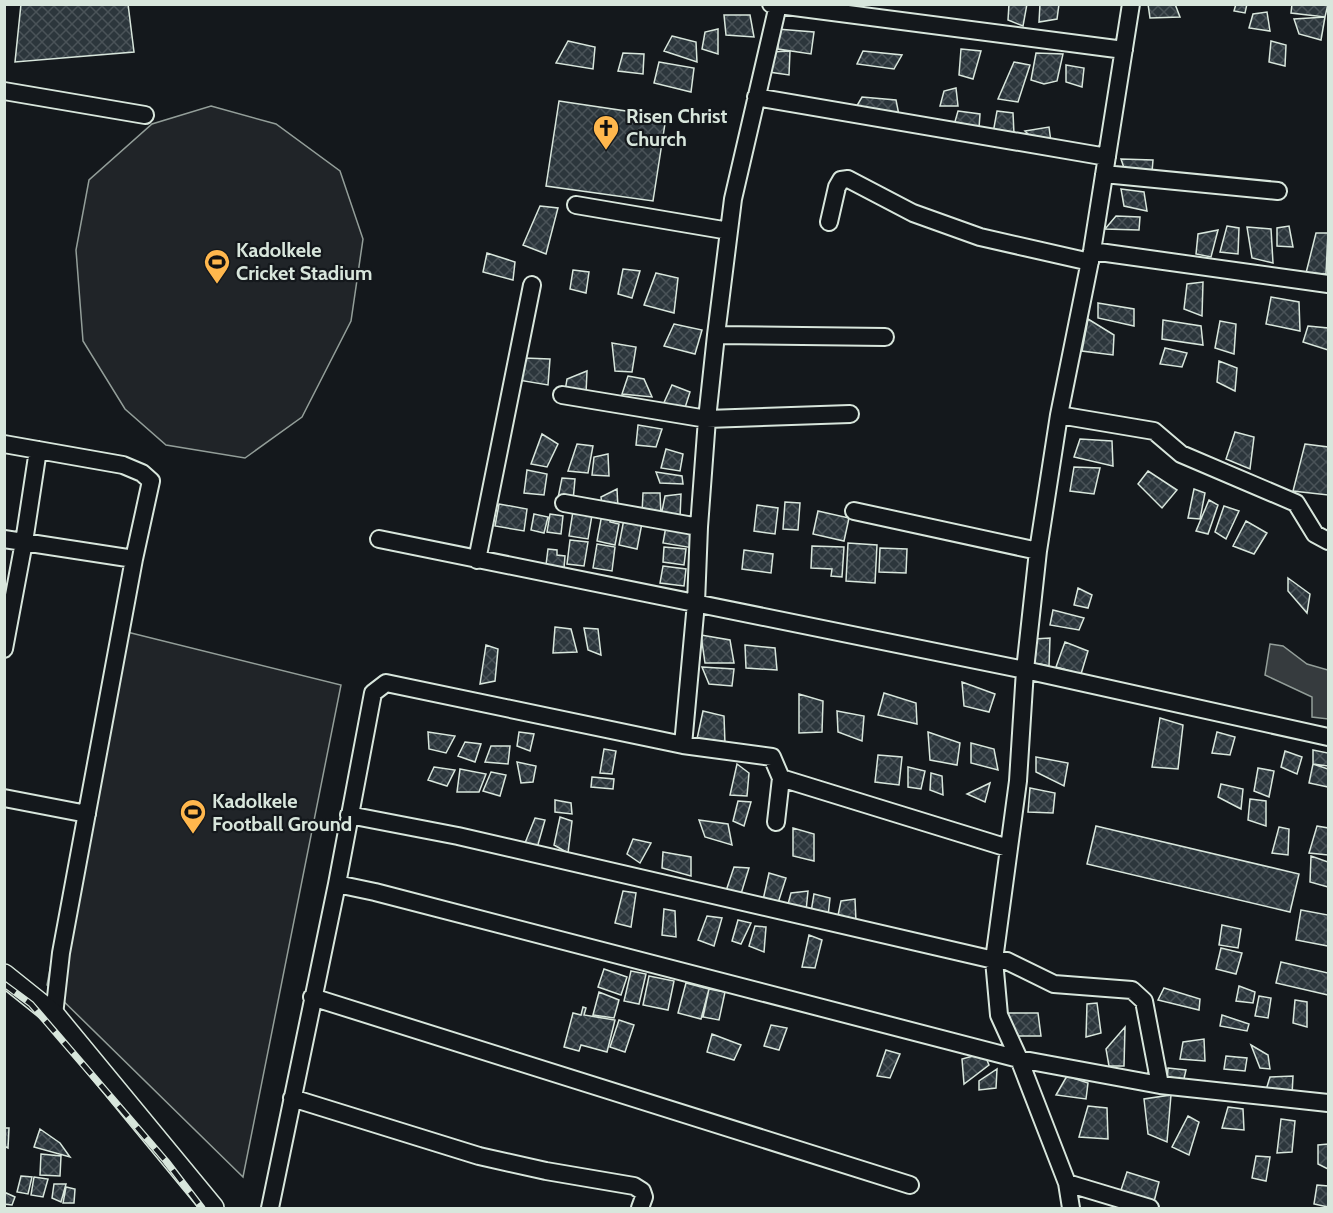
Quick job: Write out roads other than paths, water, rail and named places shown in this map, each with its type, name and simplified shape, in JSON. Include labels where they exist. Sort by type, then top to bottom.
[{"type":"main road","points":[[4,975],[54,1015],[213,1209]]},
{"type":"street","points":[[771,4],[1124,50]]},
{"type":"street","points":[[1071,1209],[1067,1183],[1019,1059],[999,1015],[994,960],[1018,781],[1025,670],[1038,551],[1059,415],[1091,256],[1131,4]]},
{"type":"street","points":[[683,745],[696,603],[707,419],[733,199],[778,5]]},
{"type":"street","points":[[4,91],[145,115]]},
{"type":"street","points":[[756,97],[1107,157]]},
{"type":"street","points":[[1104,174],[1278,191]]},
{"type":"street","points":[[829,222],[837,187],[841,180],[848,179],[913,213],[980,237],[1091,256],[1329,284]]},
{"type":"street","points":[[576,205],[729,231]]},
{"type":"street","points":[[477,560],[532,285]]},
{"type":"street","points":[[716,335],[885,337]]},
{"type":"street","points":[[562,395],[707,419],[850,414]]},
{"type":"street","points":[[1059,415],[1154,431],[1181,454],[1296,503],[1315,534],[1329,541]]},
{"type":"street","points":[[4,444],[123,465],[142,473],[151,481],[134,560],[61,953],[54,1015]]},
{"type":"street","points":[[4,649],[38,450]]},
{"type":"street","points":[[564,503],[699,527]]},
{"type":"street","points":[[854,511],[1038,551]]},
{"type":"street","points":[[4,539],[134,560]]},
{"type":"street","points":[[379,539],[1025,670],[1329,737]]},
{"type":"street","points":[[270,1209],[337,884],[373,693],[386,683],[683,745],[772,757],[781,778],[776,822]]},
{"type":"street","points":[[781,778],[1008,848]]},
{"type":"street","points":[[4,798],[87,814]]},
{"type":"street","points":[[349,815],[469,839],[994,960],[1007,961],[1054,984],[1132,990],[1144,1001],[1160,1085]]},
{"type":"street","points":[[337,884],[1019,1059],[1160,1085],[1329,1103]]},
{"type":"street","points":[[312,997],[910,1185]]},
{"type":"street","points":[[292,1098],[479,1156],[546,1171],[634,1186],[642,1191],[644,1197],[640,1209]]},
{"type":"street","points":[[1067,1183],[1150,1209]]},
{"type":"railway","points":[[4,984],[31,1004],[166,1161],[202,1208]]},
{"type":"place","name":"Risen Christ Church","points":[[606,151]]},
{"type":"place","name":"Kadolkele Cricket Stadium","points":[[217,285]]},
{"type":"place","name":"Kadolkele Football Ground","points":[[193,835]]}]
